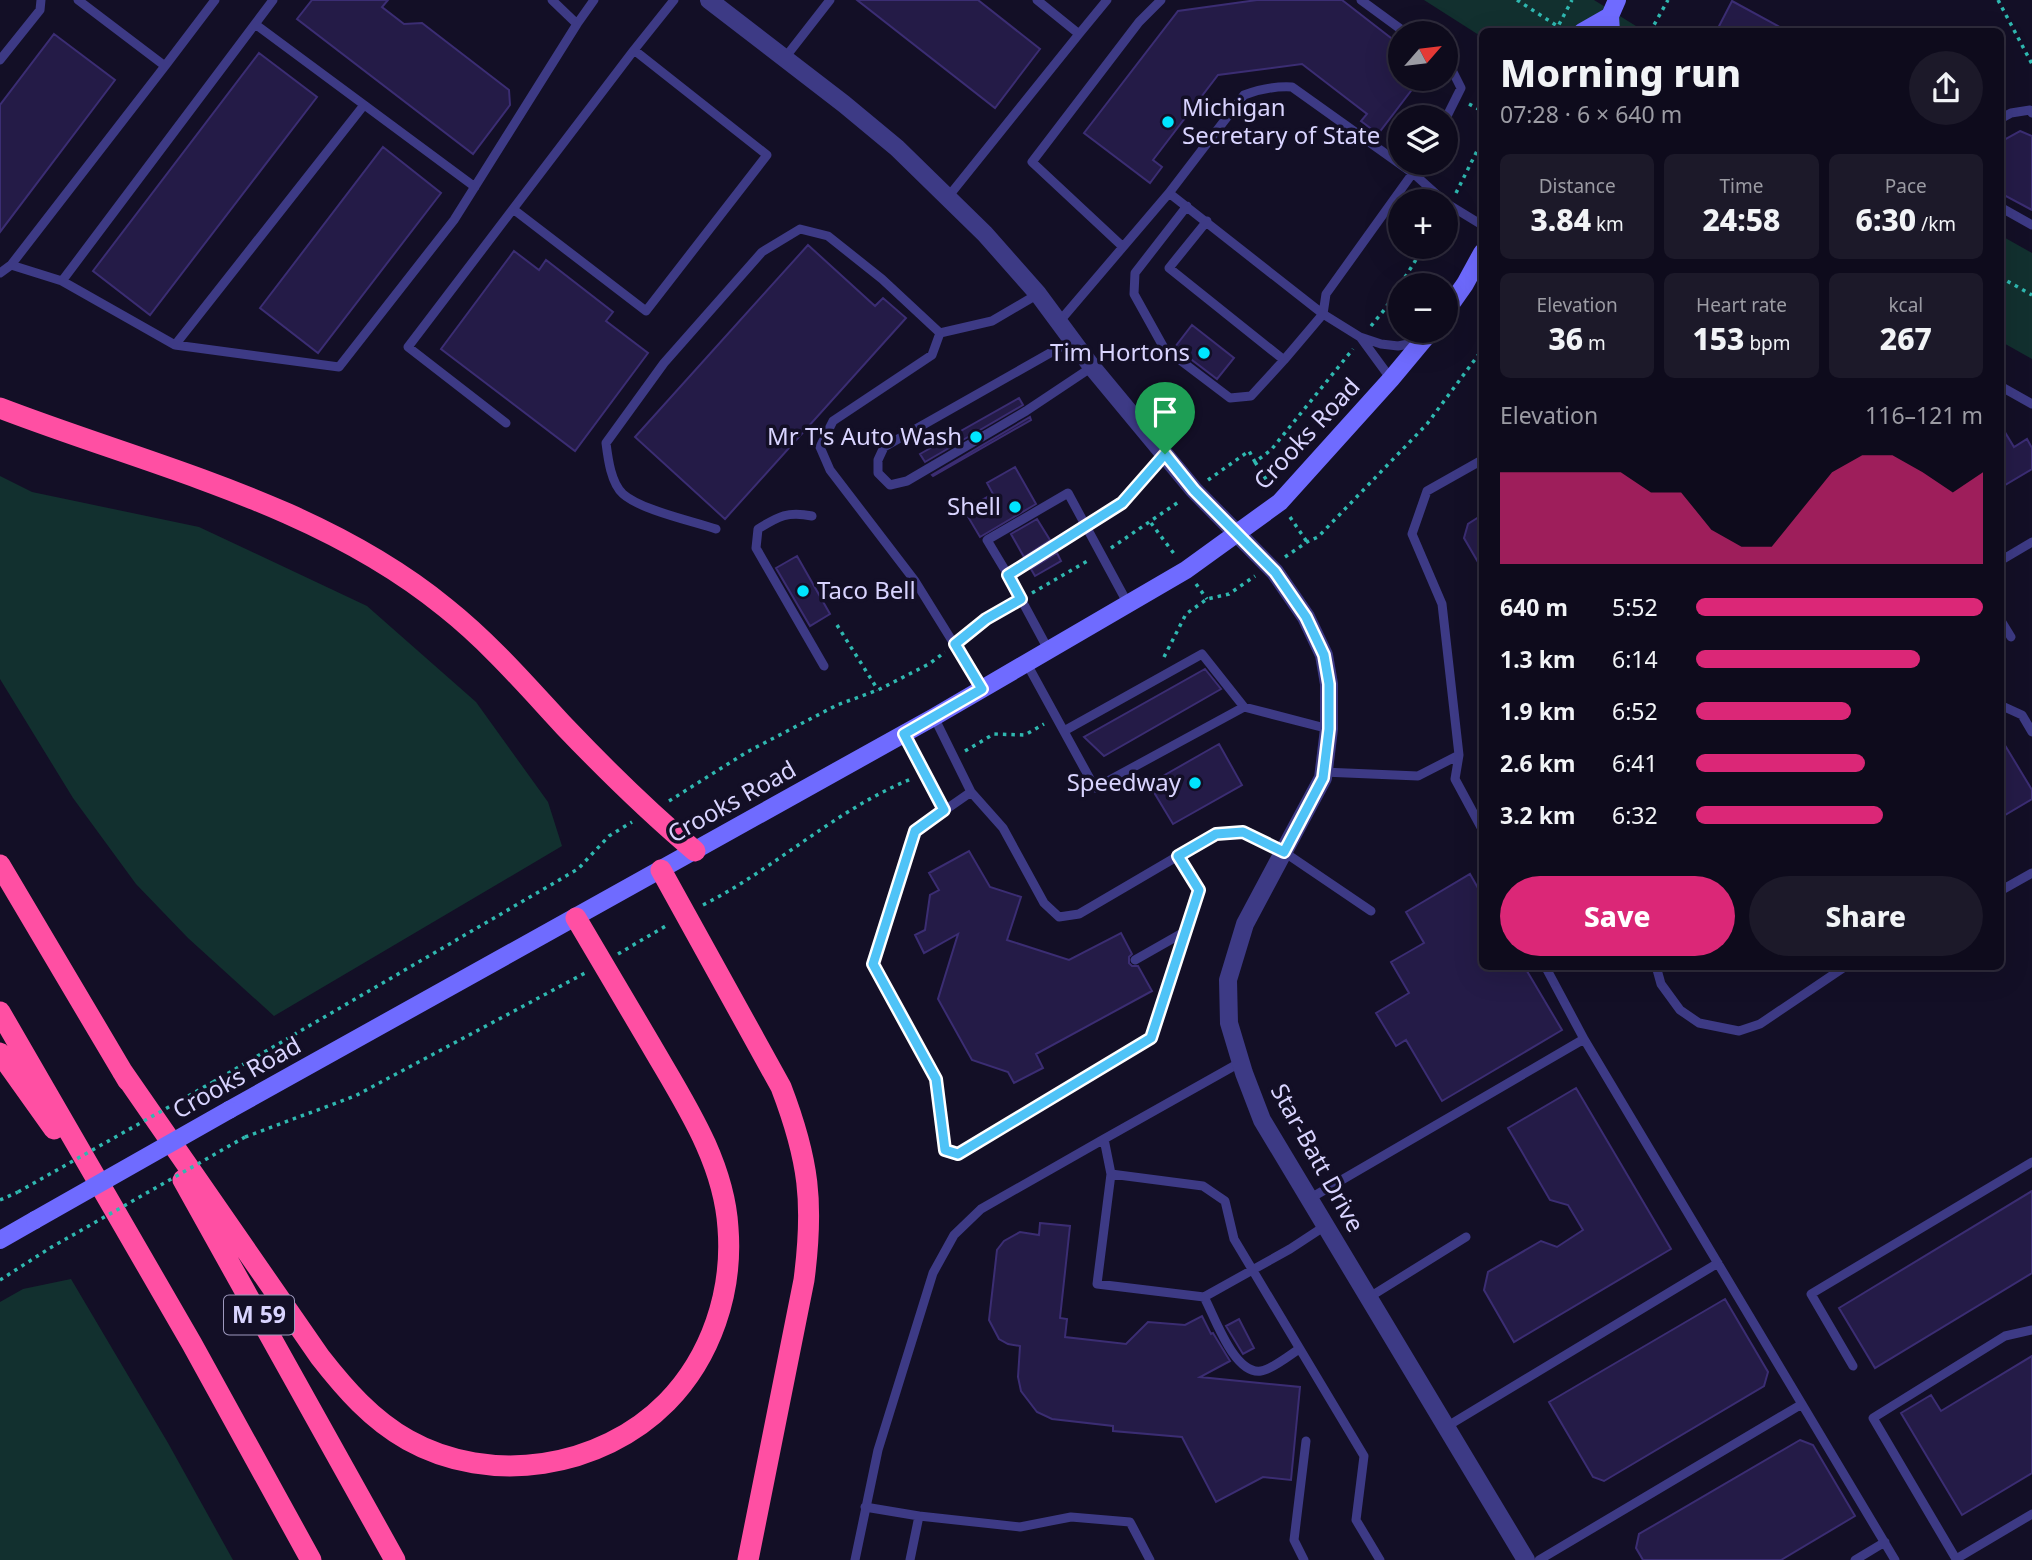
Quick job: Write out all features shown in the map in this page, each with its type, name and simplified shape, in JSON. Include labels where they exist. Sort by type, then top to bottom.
[{"type":"highway","points":[[0,408],[306,521],[376,559],[446,607],[479,636],[649,811],[695,851]]},
{"type":"highway","name":"M 59","points":[[0,865],[122,1071],[395,1560]]},
{"type":"highway","points":[[661,870],[781,1087],[795,1123],[809,1186],[809,1242],[804,1280],[748,1560]]},
{"type":"highway","points":[[122,1071],[320,1357],[364,1408],[408,1440],[456,1459],[499,1466],[521,1466],[561,1460],[599,1448],[649,1418],[667,1402],[699,1359],[721,1310],[727,1282],[728,1227],[716,1171],[684,1101],[576,918]]},
{"type":"highway","name":"M 59","points":[[0,1012],[192,1344],[311,1560]]},
{"type":"highway","points":[[0,1053],[126,1231]]},
{"type":"main road","points":[[1590,28],[1613,16]]},
{"type":"main road","points":[[1458,294],[1479,258]]},
{"type":"main road","name":"Crooks Road","points":[[0,1240],[904,734],[1186,570],[1280,502],[1421,343]]},
{"type":"street","name":"Star-Batt Drive","points":[[709,0],[897,149],[985,234],[1038,294],[1092,368],[1194,490],[1270,567],[1306,617],[1324,655],[1329,684],[1329,729],[1323,778],[1245,924],[1228,980],[1229,1023],[1262,1120],[1526,1560]]},
{"type":"lane","points":[[0,60],[40,10],[41,0]]},
{"type":"lane","points":[[78,0],[165,66]]},
{"type":"lane","points":[[0,272],[11,265],[215,0]]},
{"type":"lane","points":[[62,281],[273,0]]},
{"type":"lane","points":[[552,0],[577,24]]},
{"type":"lane","points":[[11,265],[62,281],[175,345],[339,368],[454,220],[594,0]]},
{"type":"lane","points":[[506,423],[408,347],[674,0]]},
{"type":"lane","points":[[784,59],[830,0]]},
{"type":"lane","points":[[1037,0],[1079,34]]},
{"type":"lane","points":[[948,197],[1107,0]]},
{"type":"lane","points":[[1122,246],[1032,162],[1139,22],[1161,0]]},
{"type":"lane","points":[[1361,0],[1390,21]]},
{"type":"lane","points":[[255,24],[475,187]]},
{"type":"lane","points":[[513,209],[646,311],[767,155],[634,50]]},
{"type":"lane","points":[[1452,105],[1461,88],[1458,82]]},
{"type":"lane","points":[[1059,322],[1168,193],[1244,96],[1259,89],[1292,87],[1388,155]]},
{"type":"lane","points":[[175,345],[364,105]]},
{"type":"lane","points":[[2004,117],[2030,110],[2032,113]]},
{"type":"lane","points":[[1186,206],[1135,273],[1134,294],[1164,348],[1230,398],[1251,396],[1323,314],[1326,294],[1413,175]]},
{"type":"lane","points":[[1415,175],[1431,189]]},
{"type":"lane","points":[[1168,193],[1323,314],[1361,337],[1381,344],[1398,346],[1407,343]]},
{"type":"lane","points":[[2004,209],[2032,225]]},
{"type":"lane","points":[[1458,210],[1479,223]]},
{"type":"lane","points":[[1207,221],[1169,268],[1284,360]]},
{"type":"lane","points":[[716,529],[646,507],[622,494],[610,467],[606,443],[664,363],[762,252],[800,229],[828,236],[882,279],[940,333]]},
{"type":"lane","points":[[940,333],[992,321],[1038,294]]},
{"type":"lane","points":[[940,333],[932,355],[833,421],[820,447],[830,470],[896,555],[982,689]]},
{"type":"lane","points":[[1361,337],[1391,379]]},
{"type":"lane","points":[[1073,340],[884,447],[878,460],[878,473],[890,485],[907,481],[1026,411],[1092,368]]},
{"type":"lane","points":[[2004,388],[2032,404]]},
{"type":"lane","points":[[1008,575],[1122,503],[1165,454]]},
{"type":"lane","points":[[1479,462],[1427,491],[1412,534],[1443,604],[1459,755],[1455,779],[1479,823]]},
{"type":"lane","points":[[1049,651],[987,540],[1068,493],[1128,604]]},
{"type":"lane","points":[[813,516],[794,512],[778,517],[758,529],[756,548],[824,666]]},
{"type":"lane","points":[[2004,559],[2032,542]]},
{"type":"lane","points":[[2004,626],[2011,637]]},
{"type":"lane","points":[[1064,731],[1202,654],[1244,708],[1329,729]]},
{"type":"lane","points":[[1027,664],[1095,788],[1244,708]]},
{"type":"lane","points":[[2004,707],[2022,715],[2032,732]]},
{"type":"lane","points":[[934,717],[971,792],[1003,828],[1044,903],[1059,916],[1079,914],[1216,834],[1243,832],[1284,852],[1371,911]]},
{"type":"lane","points":[[904,734],[944,810]]},
{"type":"lane","points":[[1324,772],[1418,776],[1459,755]]},
{"type":"lane","points":[[971,792],[915,831],[873,964],[936,1079],[945,1150],[958,1154],[1151,1038],[1199,890],[1178,856]]},
{"type":"lane","points":[[2004,889],[2032,873]]},
{"type":"lane","points":[[1135,960],[1186,931]]},
{"type":"lane","points":[[1547,970],[1584,1039],[1895,1560]]},
{"type":"lane","points":[[1657,970],[1661,984],[1680,1010],[1699,1023],[1740,1031],[1760,1024],[1840,970]]},
{"type":"lane","points":[[1309,1199],[1584,1039]]},
{"type":"lane","points":[[855,1560],[878,1450],[933,1273],[954,1235],[981,1209],[1241,1062]]},
{"type":"lane","points":[[1104,1139],[1111,1174],[1097,1284],[1204,1297],[1290,1249],[1325,1226]]},
{"type":"lane","points":[[1853,1366],[1811,1294],[2032,1162]]},
{"type":"lane","points":[[1111,1174],[1203,1186],[1225,1201],[1234,1238],[1364,1456],[1356,1520],[1380,1560]]},
{"type":"lane","points":[[1368,1298],[1466,1237]]},
{"type":"lane","points":[[1446,1427],[1718,1263]]},
{"type":"lane","points":[[1204,1297],[1235,1359],[1247,1369],[1262,1371],[1299,1349]]},
{"type":"lane","points":[[2032,1330],[2005,1336],[1873,1418],[1956,1559],[2032,1514]]},
{"type":"lane","points":[[1539,1560],[1802,1404]]},
{"type":"lane","points":[[1304,1560],[1294,1541],[1306,1441]]},
{"type":"lane","points":[[865,1507],[1020,1527],[1071,1517],[1130,1522],[1150,1560]]},
{"type":"lane","points":[[910,1560],[919,1516]]},
{"type":"lane","points":[[1855,1560],[1885,1542]]},
{"type":"path","points":[[1517,0],[1555,28]]},
{"type":"path","points":[[1557,28],[1572,0]]},
{"type":"path","points":[[1652,28],[1668,0]]},
{"type":"path","points":[[1998,0],[2032,64]]},
{"type":"path","points":[[1454,189],[1479,146]]},
{"type":"path","points":[[0,1200],[213,1082],[578,869],[609,836],[747,752],[837,705],[878,690],[929,664],[986,619],[1151,523],[1249,451],[1255,462],[1271,450],[1385,309],[1416,259]]},
{"type":"path","points":[[2004,279],[2032,295]]},
{"type":"path","points":[[1164,657],[1186,614],[1207,599],[1229,594],[1318,537],[1427,424],[1479,354]]},
{"type":"path","points":[[837,625],[878,690]]},
{"type":"path","points":[[955,757],[994,734],[1025,735],[1056,717]]},
{"type":"path","points":[[0,1280],[50,1248],[245,1137],[355,1096],[603,963],[733,890],[802,845],[827,823],[891,787],[925,773]]},
{"type":"green space","points":[[1424,0],[1594,0],[1639,28],[1479,28],[1479,35]]},
{"type":"green space","points":[[2004,237],[2032,253],[2032,359],[2004,343]]},
{"type":"green space","points":[[0,476],[32,492],[199,527],[367,606],[476,702],[548,802],[562,846],[274,1016],[188,938],[136,884],[73,798],[0,679]]},
{"type":"green space","points":[[71,1279],[168,1443],[233,1560],[0,1560],[0,1302],[23,1289]]},
{"type":"building","points":[[312,0],[388,0],[382,7],[404,24],[422,23],[509,90],[510,105],[473,154],[297,19]]},
{"type":"building","points":[[857,0],[978,0],[1040,49],[995,108]]},
{"type":"building","points":[[1257,0],[1342,0],[1388,36],[1388,91],[1411,91],[1400,105],[1388,105],[1388,121],[1378,134],[1361,121],[1367,114],[1302,64],[1218,75],[1153,160],[1162,167],[1150,183],[1084,133],[1178,11]]},
{"type":"building","points":[[1732,1],[1782,28],[1718,28]]},
{"type":"building","points":[[54,34],[115,80],[0,232],[0,105]]},
{"type":"building","points":[[259,53],[317,97],[150,315],[93,271]]},
{"type":"building","points":[[2020,131],[2032,136],[2032,210],[2004,195],[2004,140]]},
{"type":"building","points":[[383,147],[441,193],[318,353],[260,308]]},
{"type":"building","points":[[808,245],[875,306],[883,298],[906,318],[725,519],[635,437]]},
{"type":"building","points":[[514,251],[539,270],[546,260],[613,312],[606,321],[648,353],[575,451],[441,349]]},
{"type":"building","name":"Tim Hortons","points":[[1192,325],[1234,358],[1217,379],[1175,347]]},
{"type":"building","points":[[1019,398],[1023,405],[925,462],[920,454]]},
{"type":"building","points":[[1030,417],[1031,420],[932,475]]},
{"type":"building","points":[[2004,431],[2014,447],[2027,439],[2032,448],[2032,469],[2004,486]]},
{"type":"building","points":[[1015,467],[1036,504],[980,537],[964,510],[993,494],[987,483]]},
{"type":"building","points":[[1479,517],[1479,564],[1464,538],[1468,524]]},
{"type":"building","points":[[1037,519],[1050,540],[1024,557],[1011,534]]},
{"type":"building","points":[[1057,553],[1061,561],[1035,576],[1031,569]]},
{"type":"building","name":"Taco Bell","points":[[797,556],[830,614],[810,626],[776,568]]},
{"type":"building","points":[[1205,669],[1221,689],[1104,756],[1084,737]]},
{"type":"building","points":[[1219,744],[1242,785],[1173,824],[1149,784]]},
{"type":"building","points":[[2004,744],[2032,790],[2032,799],[2004,816]]},
{"type":"building","points":[[969,851],[990,887],[1021,897],[1007,940],[1069,960],[1121,933],[1132,954],[1129,963],[1138,966],[1152,991],[1036,1054],[1043,1068],[1014,1083],[1008,1072],[972,1060],[938,999],[958,934],[924,953],[915,935],[925,930],[930,895],[939,890],[929,873]]},
{"type":"building","points":[[1470,874],[1479,890],[1479,970],[1526,970],[1562,1030],[1442,1101],[1406,1040],[1396,1046],[1376,1013],[1409,993],[1391,962],[1424,943],[1406,912]]},
{"type":"building","points":[[1576,1088],[1671,1249],[1514,1342],[1484,1290],[1488,1272],[1541,1241],[1557,1247],[1583,1230],[1568,1205],[1550,1200],[1508,1128]]},
{"type":"building","points":[[2032,1191],[2032,1273],[1875,1368],[1839,1308]]},
{"type":"building","points":[[1040,1223],[1070,1226],[1060,1318],[1067,1319],[1065,1337],[1126,1344],[1148,1322],[1185,1325],[1202,1316],[1230,1361],[1200,1377],[1300,1387],[1291,1480],[1263,1477],[1216,1502],[1182,1437],[1113,1431],[1113,1426],[1052,1419],[1037,1412],[1021,1391],[1018,1377],[1020,1346],[999,1339],[989,1320],[997,1250],[1004,1241],[1020,1232],[1039,1235]]},
{"type":"building","points":[[1725,1299],[1768,1372],[1764,1386],[1604,1481],[1593,1477],[1549,1402]]},
{"type":"building","points":[[1239,1319],[1254,1348],[1243,1354],[1226,1326]]},
{"type":"building","points":[[2032,1356],[2032,1473],[1962,1515],[1901,1413],[1931,1395],[1941,1411]]},
{"type":"building","points":[[1800,1440],[1813,1445],[1855,1516],[1781,1560],[1643,1560],[1636,1548],[1639,1534]]},
{"type":"place","name":"Michigan Secretary of State","points":[[1168,122]]},
{"type":"place","name":"Tim Hortons","points":[[1204,353]]},
{"type":"place","name":"Mr T's Auto Wash","points":[[976,437]]},
{"type":"place","name":"Shell","points":[[1015,507]]},
{"type":"place","name":"Taco Bell","points":[[803,591]]},
{"type":"place","name":"Speedway","points":[[1195,783]]},
{"type":"route","points":[[1165,454],[1194,490],[1275,572],[1306,617],[1324,655],[1329,684],[1329,729],[1323,778],[1284,852],[1243,832],[1216,834],[1178,856],[1199,890],[1151,1038],[958,1154],[945,1150],[936,1079],[873,964],[915,831],[944,810],[904,734],[982,689],[955,644],[986,619],[1021,599],[1008,575],[1122,503],[1165,454]]}]
